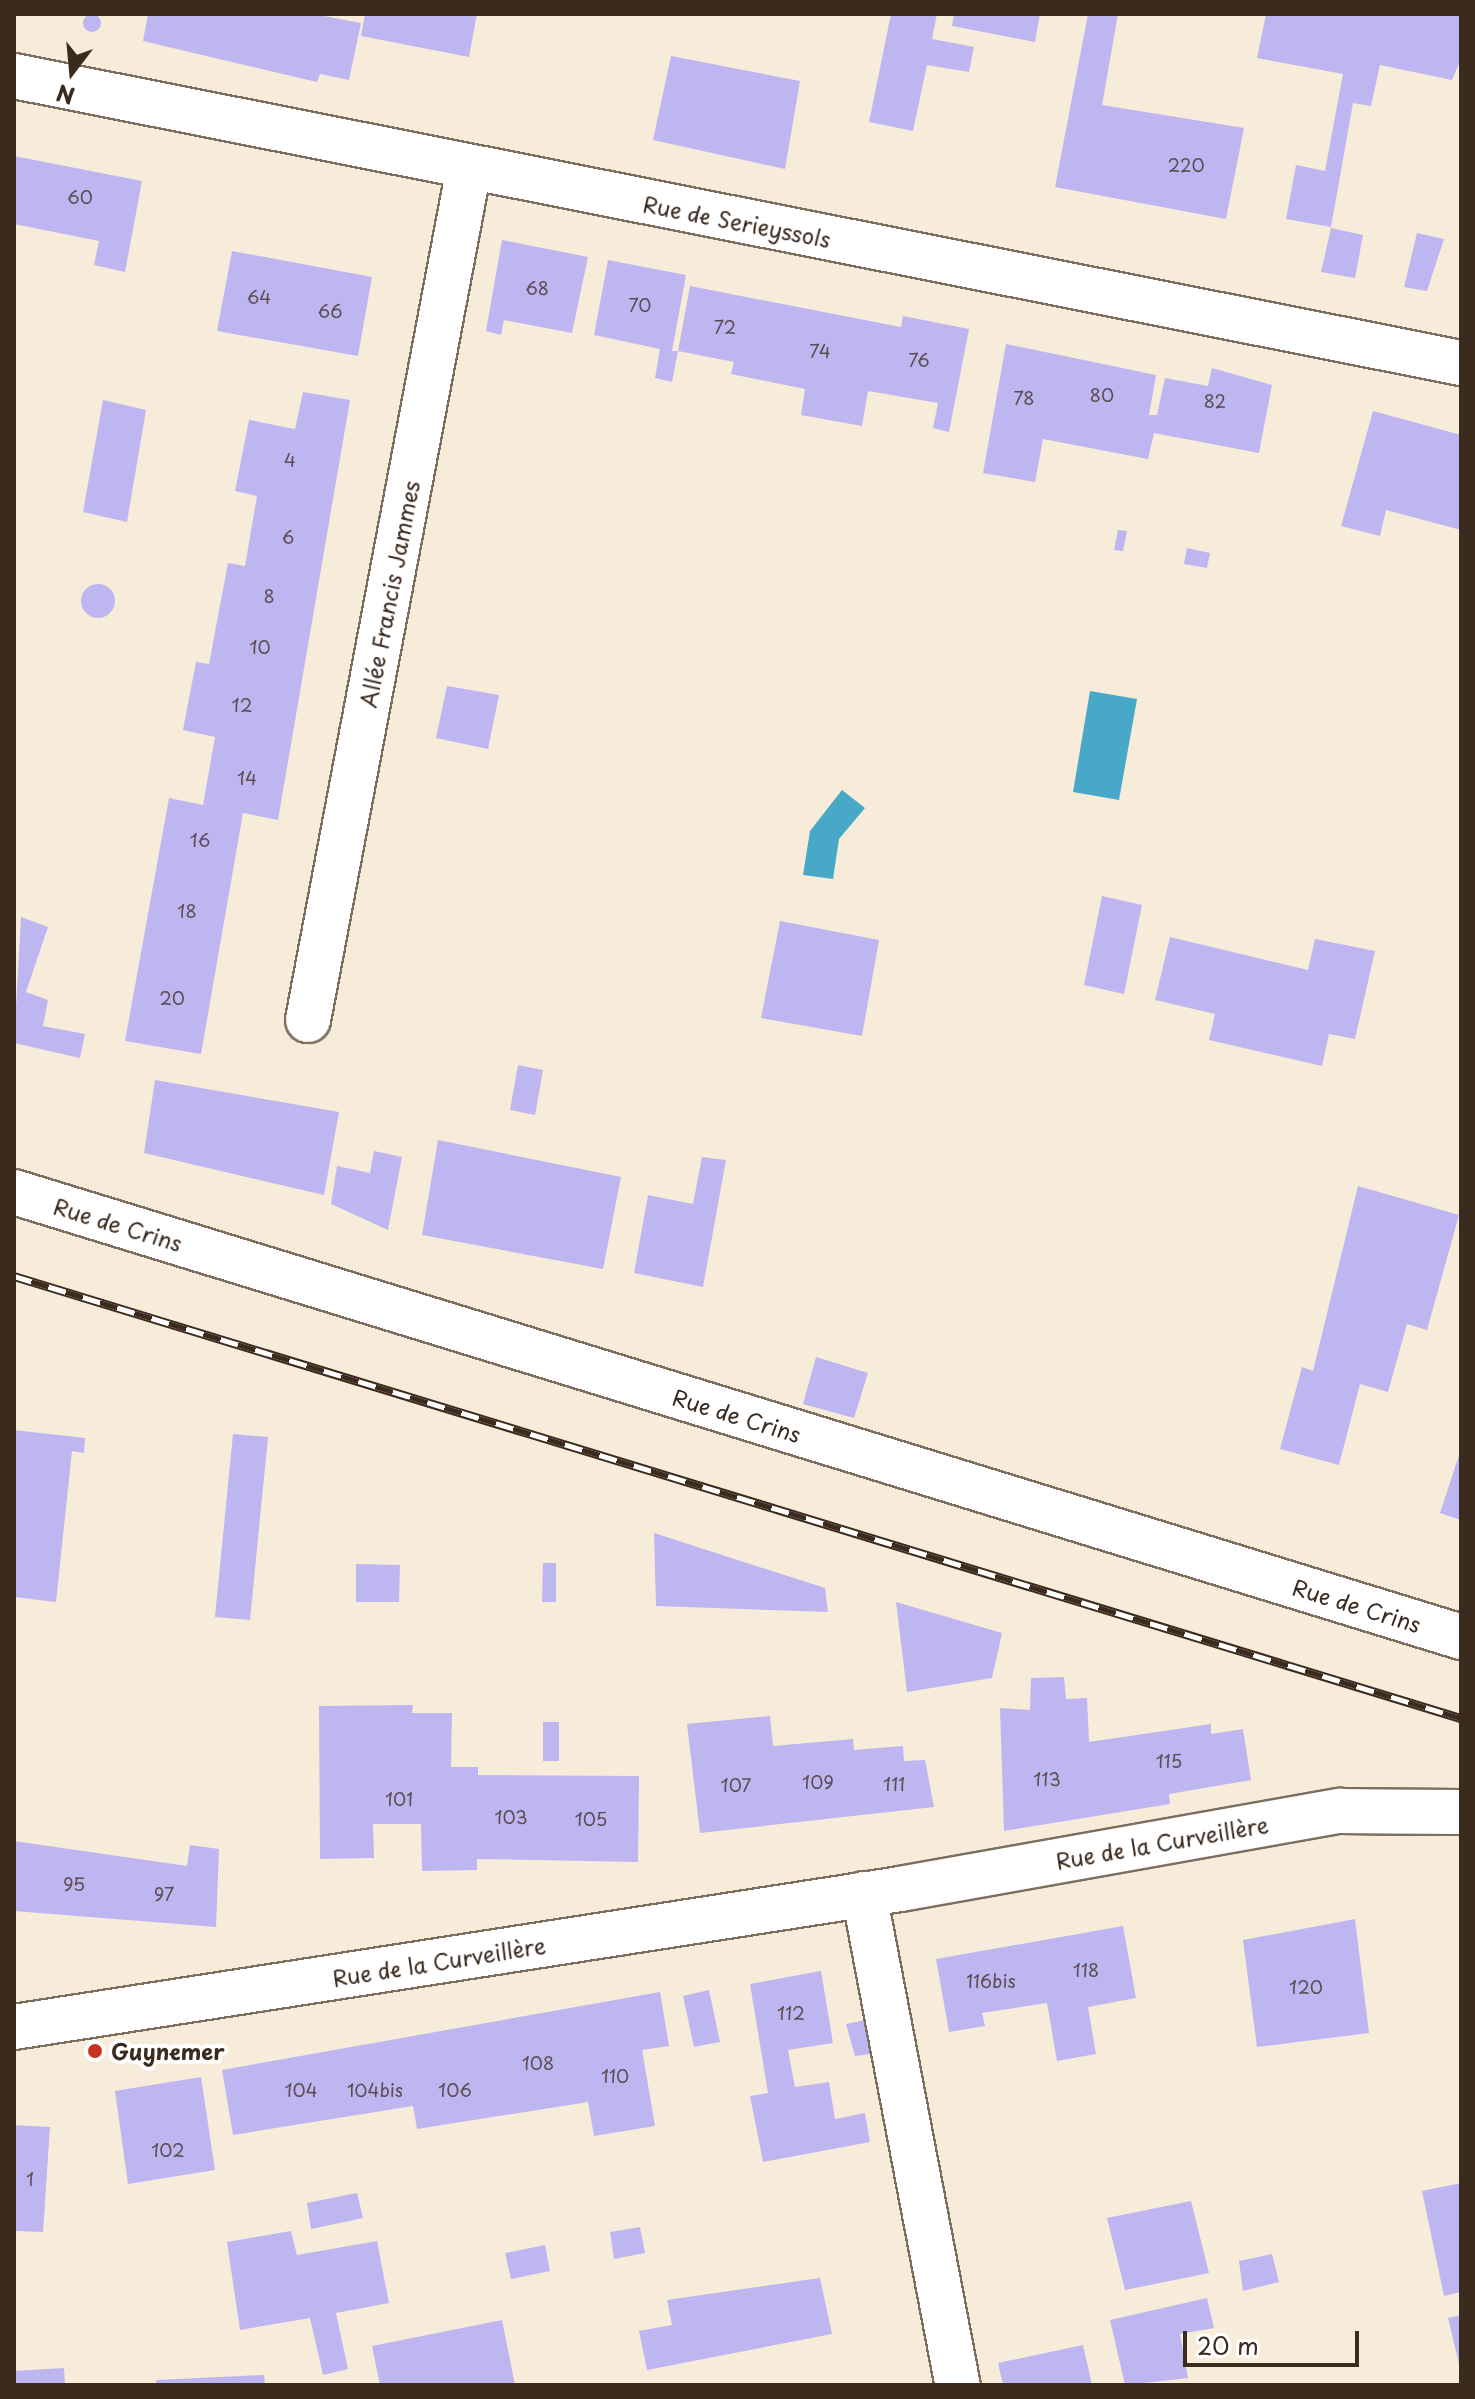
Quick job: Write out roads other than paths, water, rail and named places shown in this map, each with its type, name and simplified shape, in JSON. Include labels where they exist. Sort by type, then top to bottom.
[{"type":"street","name":"Rue de Serieyssols","points":[[14,76],[1461,363]]},
{"type":"street","name":"Allée Francis Jammes","points":[[308,1020],[469,168]]},
{"type":"street","name":"Rue de Crins","points":[[14,1192],[1461,1637]]},
{"type":"street","name":"Rue de la Curveillère","points":[[14,2027],[864,1894],[1340,1811],[1461,1812]]},
{"type":"street","points":[[864,1894],[958,2385]]},
{"type":"water","points":[[1090,691],[1137,699],[1119,800],[1073,792]]},
{"type":"water","points":[[842,790],[865,808],[839,839],[833,879],[803,875],[810,831]]},
{"type":"railway","points":[[14,1276],[1461,1718]]},
{"type":"place","name":"Guynemer","points":[[95,2051]]}]
